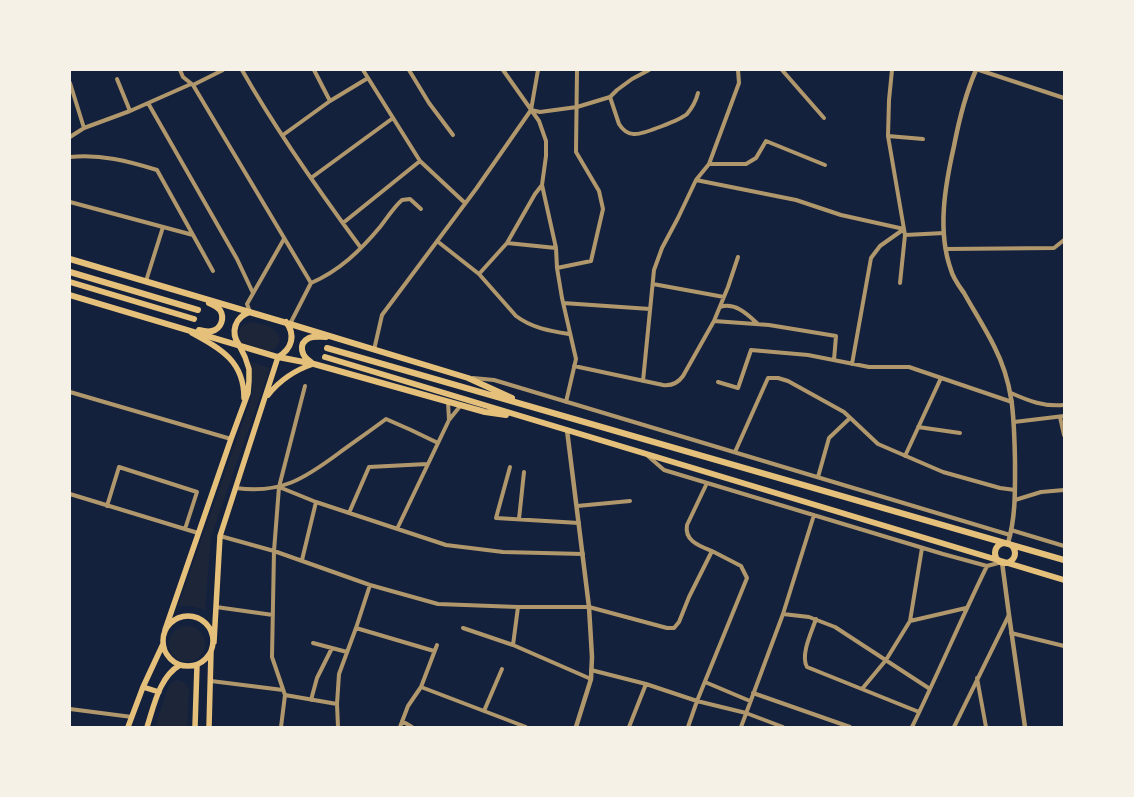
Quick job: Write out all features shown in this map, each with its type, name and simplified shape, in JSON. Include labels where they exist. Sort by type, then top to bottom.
[{"type":"highway","points":[[70,259],[468,378],[532,407]]},
{"type":"highway","points":[[70,272],[198,310]]},
{"type":"highway","points":[[70,282],[194,319]]},
{"type":"highway","points":[[70,296],[278,356],[314,364],[485,412],[527,418]]},
{"type":"highway","points":[[185,329],[213,330],[222,321],[222,314],[218,308],[196,296]]},
{"type":"highway","points":[[239,345],[234,334],[235,326],[242,315],[250,312]]},
{"type":"highway","points":[[278,356],[288,349],[291,342],[288,323]]},
{"type":"highway","points":[[314,364],[303,356],[303,343],[313,337],[334,337]]},
{"type":"highway","points":[[327,348],[1064,560]]},
{"type":"highway","points":[[325,358],[1064,580]]},
{"type":"highway","points":[[1004,543],[1014,549],[1014,555],[1011,560],[1002,562],[997,559],[996,550],[999,545],[1004,543]]},
{"type":"main road","points":[[185,329],[216,347],[232,360],[242,382],[244,402]]},
{"type":"main road","points":[[128,727],[143,687],[163,644],[165,630],[248,393],[249,375],[247,363],[239,345]]},
{"type":"main road","points":[[209,727],[211,652],[214,642],[220,536],[278,356]]},
{"type":"main road","points":[[265,398],[285,378],[314,364]]},
{"type":"main road","points":[[165,630],[171,622],[180,617],[195,616],[204,621],[210,628],[214,642]]},
{"type":"main road","points":[[163,644],[169,658],[180,665],[197,665],[205,660],[211,652]]},
{"type":"main road","points":[[147,727],[163,682],[168,674],[180,665]]},
{"type":"main road","points":[[195,727],[197,665]]},
{"type":"main road","points":[[143,687],[159,692]]},
{"type":"street","points":[[180,70],[192,85],[310,283]]},
{"type":"street","points":[[70,137],[84,128],[192,85],[222,70]]},
{"type":"street","points":[[242,70],[259,100],[311,178],[361,248]]},
{"type":"street","points":[[314,70],[330,101]]},
{"type":"street","points":[[363,70],[420,161],[465,204]]},
{"type":"street","points":[[408,70],[429,103],[453,135]]},
{"type":"street","points":[[503,70],[542,127],[546,141],[542,185],[556,248],[557,268],[569,334],[576,359],[566,402]]},
{"type":"street","points":[[374,350],[382,314],[465,204],[531,110],[538,70]]},
{"type":"street","points":[[557,268],[592,261],[603,209],[599,191],[576,152],[577,70]]},
{"type":"street","points":[[531,110],[540,112],[577,107],[610,97],[624,84],[649,70]]},
{"type":"street","points":[[643,381],[654,270],[662,248],[696,180],[709,164],[739,83],[738,70]]},
{"type":"street","points":[[782,70],[824,118]]},
{"type":"street","points":[[892,70],[888,136],[905,235],[900,283]]},
{"type":"street","points":[[1008,544],[1015,500],[1014,422],[1011,393],[995,347],[951,272],[944,234],[944,207],[949,170],[962,110],[978,70],[1064,98]]},
{"type":"street","points":[[283,135],[330,101],[368,78]]},
{"type":"street","points":[[117,79],[130,111]]},
{"type":"street","points":[[70,83],[84,128]]},
{"type":"street","points":[[610,97],[621,127],[626,132],[635,134],[679,120],[691,109],[698,93]]},
{"type":"street","points":[[148,103],[237,259],[253,293]]},
{"type":"street","points":[[311,178],[393,118]]},
{"type":"street","points":[[888,136],[923,139]]},
{"type":"street","points":[[709,164],[746,164],[756,158],[766,141],[825,165]]},
{"type":"street","points":[[70,157],[114,158],[157,170],[213,271]]},
{"type":"street","points":[[343,223],[420,161]]},
{"type":"street","points":[[696,180],[796,200],[841,215],[904,229]]},
{"type":"street","points":[[479,274],[507,243],[542,185]]},
{"type":"street","points":[[288,323],[310,283],[338,269],[361,248],[402,200],[410,199],[421,209]]},
{"type":"street","points":[[70,202],[194,235]]},
{"type":"street","points":[[146,281],[163,227]]},
{"type":"street","points":[[852,364],[871,258],[880,246],[904,229]]},
{"type":"street","points":[[905,235],[944,234]]},
{"type":"street","points":[[250,312],[247,304],[284,238]]},
{"type":"street","points":[[437,240],[479,274],[521,320],[542,329],[569,334]]},
{"type":"street","points":[[946,249],[1054,248],[1064,240]]},
{"type":"street","points":[[507,243],[556,248]]},
{"type":"street","points":[[574,366],[667,385],[678,382],[714,321],[738,257]]},
{"type":"street","points":[[653,284],[724,297]]},
{"type":"street","points":[[563,303],[650,308]]},
{"type":"street","points":[[720,307],[735,307],[758,324]]},
{"type":"street","points":[[714,321],[758,324],[836,336],[834,360]]},
{"type":"street","points":[[718,382],[738,388],[751,350],[808,355],[868,367],[909,367],[1012,402]]},
{"type":"street","points":[[468,378],[494,380],[818,477],[1064,546]]},
{"type":"street","points":[[735,452],[768,378],[778,378],[788,381],[844,412],[878,444],[943,472],[1000,488],[1015,490]]},
{"type":"street","points":[[905,456],[941,378]]},
{"type":"street","points":[[281,727],[285,695],[272,657],[274,551],[279,487],[304,386]]},
{"type":"street","points":[[70,392],[231,439]]},
{"type":"street","points":[[1011,393],[1037,404],[1064,405]]},
{"type":"street","points":[[448,402],[449,420]]},
{"type":"street","points":[[397,529],[449,420],[461,405]]},
{"type":"street","points":[[1014,422],[1062,417],[1064,435]]},
{"type":"street","points":[[818,477],[829,438],[850,418]]},
{"type":"street","points":[[236,488],[253,490],[279,487],[298,480],[312,473],[386,419],[438,443]]},
{"type":"street","points":[[918,427],[960,433]]},
{"type":"street","points":[[567,430],[589,607],[591,670],[591,679],[576,727]]},
{"type":"street","points":[[647,454],[664,470],[987,566],[1002,562],[1025,727]]},
{"type":"street","points":[[349,513],[369,467],[427,464]]},
{"type":"street","points":[[107,506],[119,467],[197,492],[185,530]]},
{"type":"street","points":[[510,467],[496,518],[579,523]]},
{"type":"street","points":[[519,520],[524,472]]},
{"type":"street","points":[[688,727],[697,700],[747,578],[741,566],[692,542],[687,536],[687,525],[707,483]]},
{"type":"street","points":[[279,487],[316,502],[446,546],[512,552],[583,554]]},
{"type":"street","points":[[1015,500],[1042,492],[1064,490]]},
{"type":"street","points":[[70,494],[198,533]]},
{"type":"street","points":[[577,506],[630,501]]},
{"type":"street","points":[[302,560],[316,502]]},
{"type":"street","points":[[741,727],[783,614],[814,515]]},
{"type":"street","points":[[220,536],[302,560],[370,585],[438,604],[589,607],[667,628],[674,628],[678,622],[712,552]]},
{"type":"street","points":[[862,690],[886,660],[910,621],[922,548]]},
{"type":"street","points":[[912,727],[987,566]]},
{"type":"street","points":[[338,727],[339,674],[370,585]]},
{"type":"street","points":[[513,645],[518,607]]},
{"type":"street","points":[[216,608],[273,615]]},
{"type":"street","points":[[910,621],[966,608]]},
{"type":"street","points":[[783,614],[801,615],[827,623],[844,632],[930,689]]},
{"type":"street","points":[[954,727],[1008,615]]},
{"type":"street","points":[[816,619],[805,651],[804,660],[809,668],[919,712]]},
{"type":"street","points":[[356,628],[434,651]]},
{"type":"street","points":[[463,628],[513,645],[591,679]]},
{"type":"street","points":[[1011,633],[1064,646]]},
{"type":"street","points":[[314,643],[348,652]]},
{"type":"street","points":[[400,727],[408,706],[421,687],[436,645]]},
{"type":"street","points":[[311,700],[317,678],[332,648]]},
{"type":"street","points":[[484,711],[502,669]]},
{"type":"street","points":[[591,670],[746,713],[783,727]]},
{"type":"street","points":[[977,678],[986,727]]},
{"type":"street","points":[[211,680],[283,690]]},
{"type":"street","points":[[705,682],[750,701]]},
{"type":"street","points":[[629,727],[646,684]]},
{"type":"street","points":[[421,687],[526,727]]},
{"type":"street","points":[[753,693],[850,727]]},
{"type":"street","points":[[285,695],[337,704]]},
{"type":"street","points":[[70,709],[132,717]]},
{"type":"street","points":[[743,720],[748,727]]},
{"type":"street","points":[[402,721],[412,727]]},
{"type":"shaded area","points":[[252,322],[269,326],[276,331],[280,340],[276,348],[268,352],[241,343],[239,332],[241,327]]},
{"type":"shaded area","points":[[248,361],[270,368],[211,537],[205,610],[190,606],[178,606],[250,402],[252,381]]},
{"type":"shaded area","points":[[187,626],[194,627],[200,631],[204,637],[204,651],[200,657],[194,661],[187,662],[180,661],[174,657],[170,651],[169,644],[170,637],[174,631],[180,627]]},
{"type":"shaded area","points":[[176,680],[184,682],[189,689],[187,727],[155,727],[169,685]]}]
